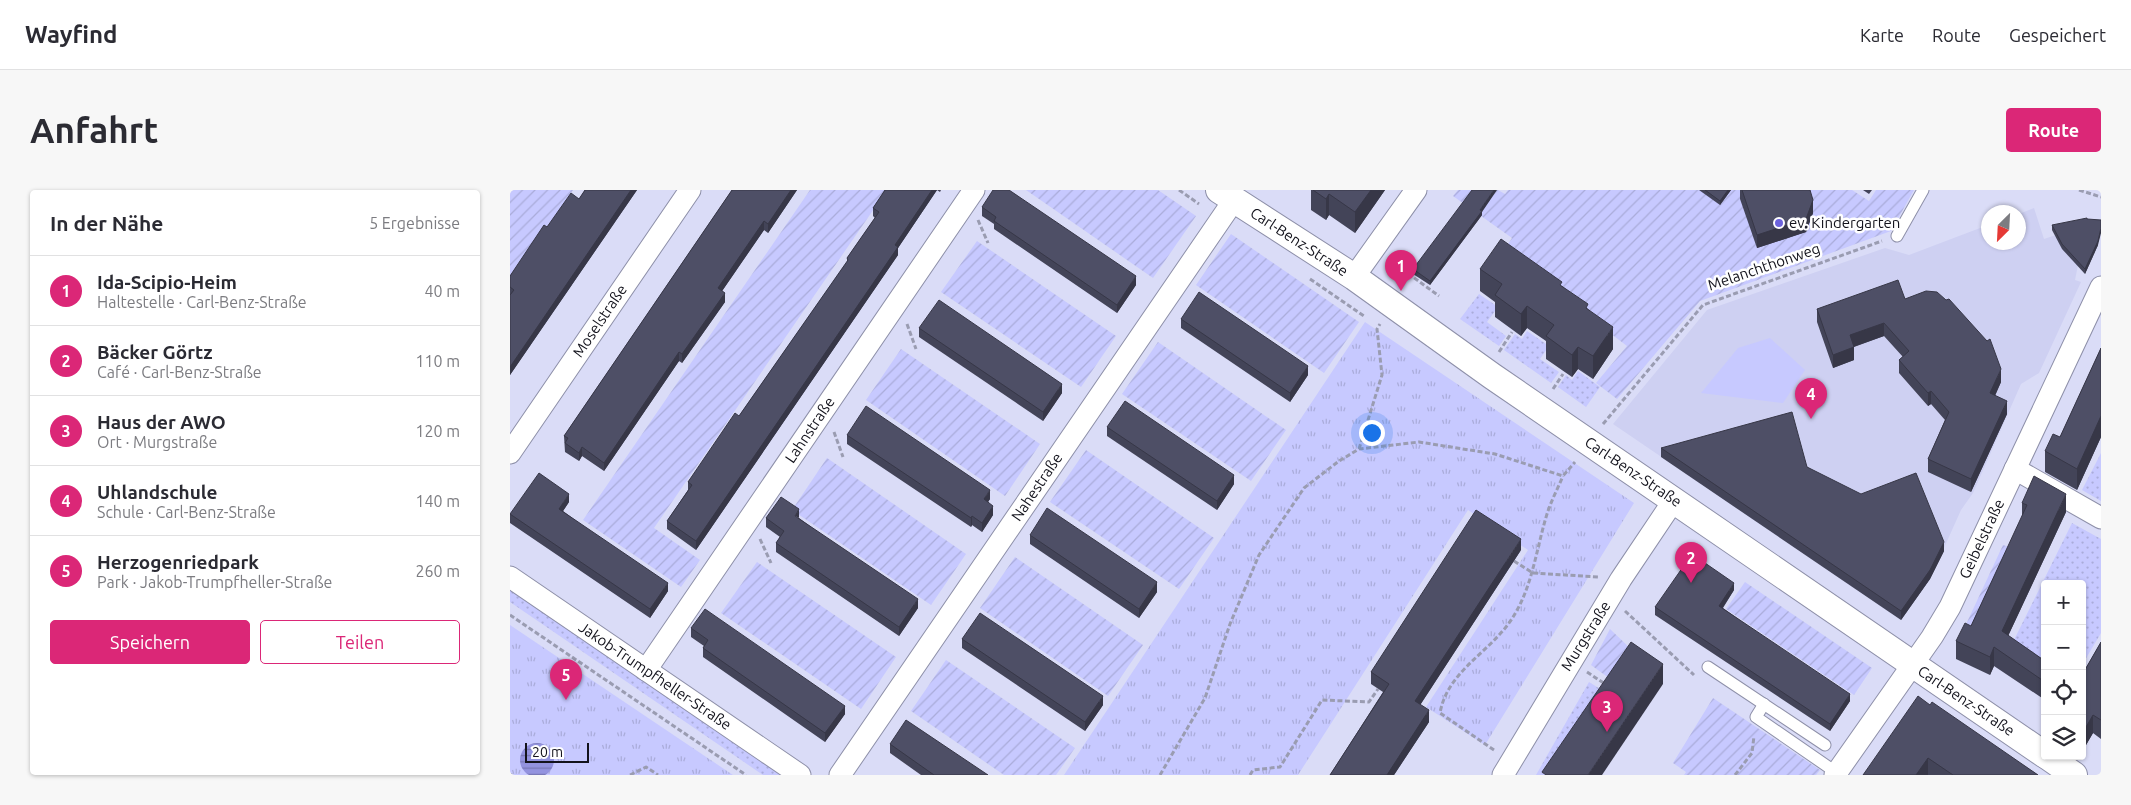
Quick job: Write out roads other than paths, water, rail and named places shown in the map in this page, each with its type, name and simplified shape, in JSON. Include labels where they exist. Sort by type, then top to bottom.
[{"type":"street","name":"Moselstraße","points":[[510,452],[690,190]]},
{"type":"street","name":"Lahnstraße","points":[[646,670],[974,190]]},
{"type":"street","points":[[1354,277],[1416,190]]},
{"type":"street","name":"Carl-Benz-Straße","points":[[1227,195],[1354,277],[1674,500],[1919,655],[2041,752]]},
{"type":"street","name":"Nahestraße","points":[[840,775],[1227,195]]},
{"type":"street","name":"Geibelstraße","points":[[1836,774],[1950,607],[2101,287]]},
{"type":"street","points":[[2015,469],[2101,518]]},
{"type":"street","name":"Murgstraße","points":[[1507,768],[1570,660],[1674,500]]},
{"type":"street","name":"Jakob-Trumpfheller-Straße","points":[[510,577],[800,775]]},
{"type":"street","name":"Carl-Benz-Straße","points":[[2052,760],[2074,775]]},
{"type":"lane","points":[[1897,236],[1923,190]]},
{"type":"lane","points":[[1708,667],[1825,745]]},
{"type":"lane","points":[[1764,704],[1756,717],[1836,774]]},
{"type":"place","name":"ev. Kindergarten","points":[[1779,223]]},
{"type":"place","name":"Ida-Scipio-Heim","points":[[1401,291]]},
{"type":"place","name":"Uhlandschule","points":[[1811,419]]},
{"type":"place","name":"Bäcker Görtz","points":[[1691,583]]},
{"type":"place","name":"Herzogenriedpark","points":[[566,700]]},
{"type":"place","name":"Haus der AWO","points":[[1607,732]]}]
